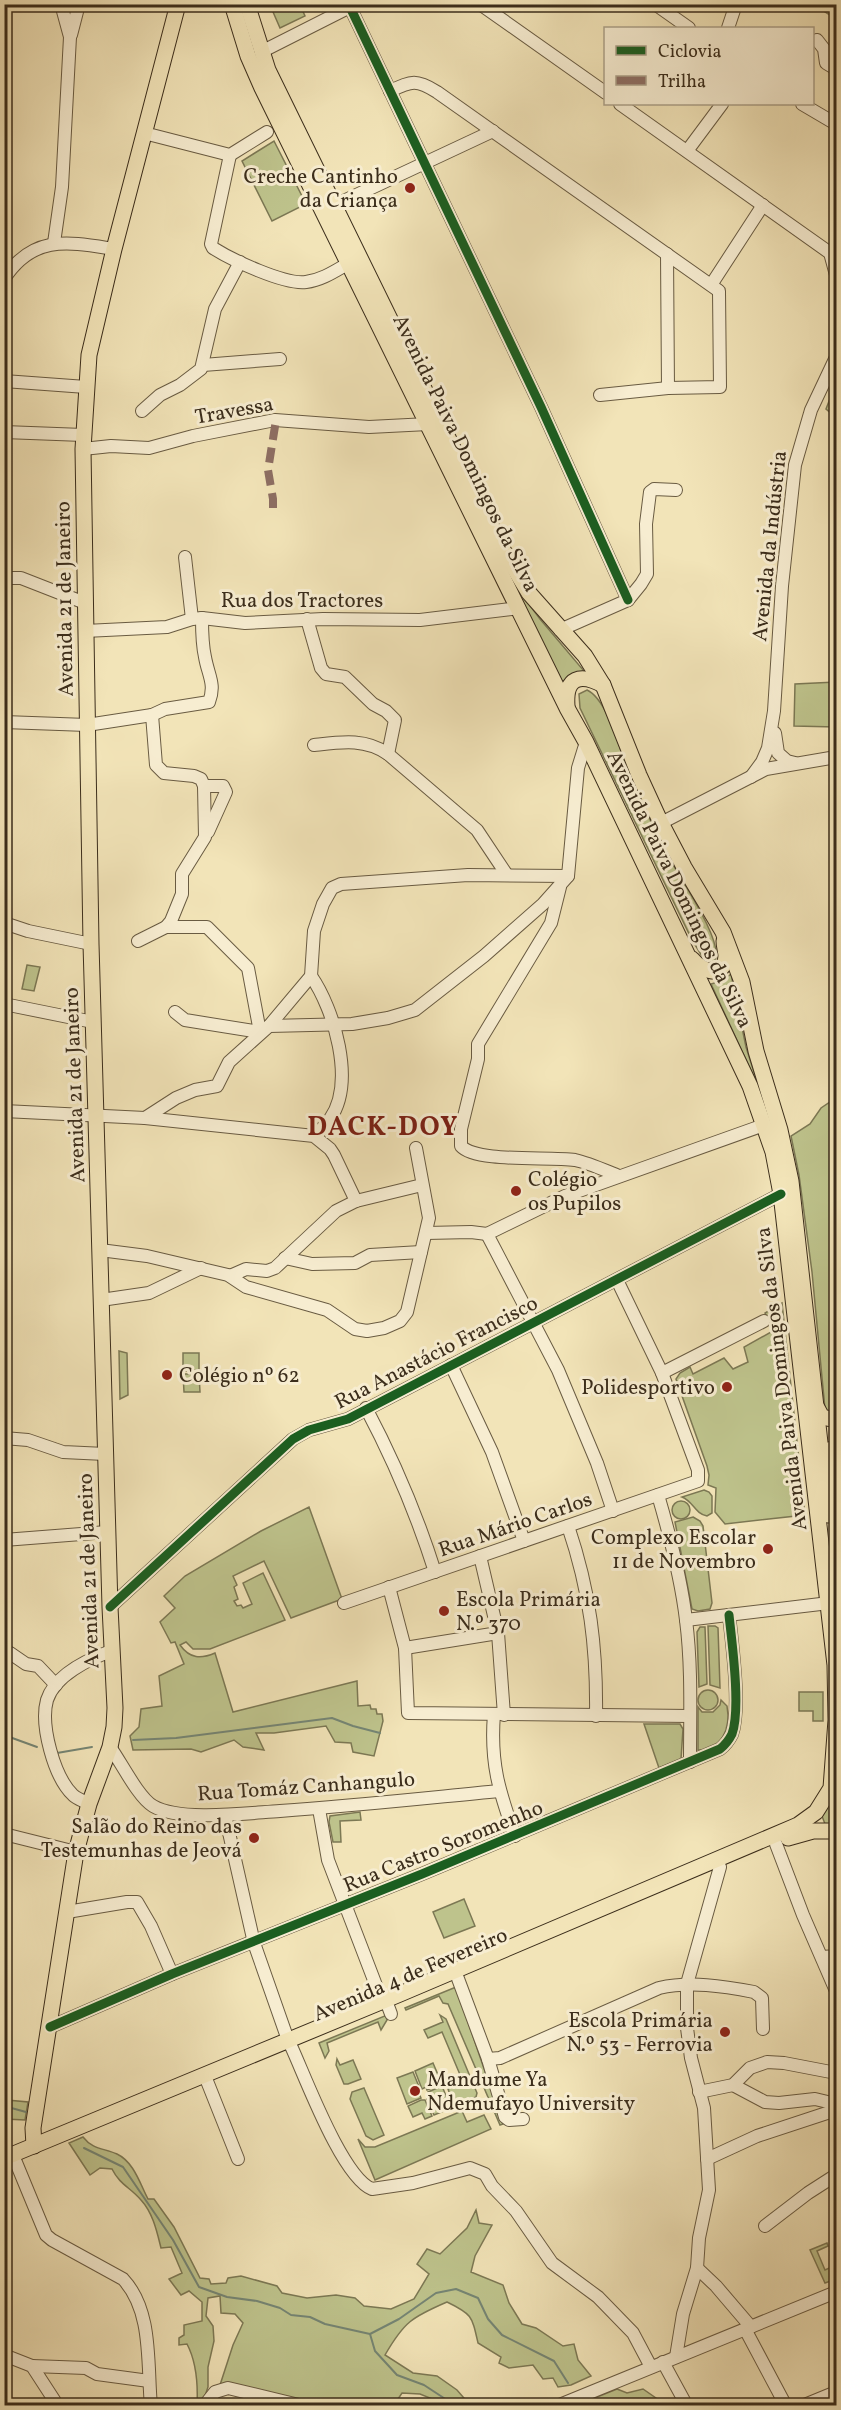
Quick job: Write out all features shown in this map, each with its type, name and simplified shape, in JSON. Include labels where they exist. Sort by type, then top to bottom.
[{"type":"main road","points":[[174,25],[178,4]]},
{"type":"main road","points":[[174,25],[184,4]]},
{"type":"main road","points":[[223,4],[237,21],[255,54]]},
{"type":"main road","points":[[232,4],[237,21]]},
{"type":"main road","points":[[247,4],[255,54]]},
{"type":"main road","name":"Avenida 21 de Janeiro","points":[[34,2146],[33,2128],[76,1852],[89,1804],[110,1747],[115,1708],[107,1533],[91,944],[83,442],[86,387],[89,355],[114,249],[174,25]]},
{"type":"main road","name":"Avenida Paiva Domingos da Silva","points":[[255,54],[275,85],[503,550],[529,593],[585,656],[603,685],[639,776],[684,867],[723,932],[742,982],[756,1051],[780,1130],[789,1171],[837,1587]]},
{"type":"main road","name":"Avenida Paiva Domingos da Silva","points":[[255,54],[349,263],[567,708],[586,742],[750,1086],[773,1152],[781,1194],[807,1437],[835,1665],[836,1720],[832,1777],[827,1796],[821,1806]]},
{"type":"main road","points":[[567,708],[566,693],[573,682],[580,678],[589,678],[603,685]]},
{"type":"main road","points":[[686,951],[698,966],[706,971],[718,970],[724,964],[726,956],[723,932]]},
{"type":"main road","points":[[814,1403],[822,1417],[837,1420]]},
{"type":"main road","points":[[821,1460],[830,1450],[837,1448]]},
{"type":"main road","name":"Avenida 4 de Fevereiro","points":[[387,2007],[773,1836],[805,1821],[828,1801],[837,1799]]},
{"type":"main road","points":[[821,1806],[820,1822],[825,1828],[835,1831]]},
{"type":"main road","name":"Avenida 4 de Fevereiro","points":[[8,2161],[34,2146],[290,2043],[387,2007],[802,1833],[835,1831]]},
{"type":"main road","name":"Avenida 4 de Fevereiro","points":[[8,2161],[207,2081],[290,2043]]},
{"type":"street","points":[[61,4],[70,37]]},
{"type":"street","points":[[54,243],[62,187],[70,37],[79,4]]},
{"type":"street","points":[[480,4],[604,92]]},
{"type":"street","points":[[655,4],[688,27]]},
{"type":"street","points":[[728,27],[736,4]]},
{"type":"street","points":[[255,54],[353,6],[390,92],[536,396],[628,600]]},
{"type":"street","points":[[817,40],[824,49],[826,63],[837,69]]},
{"type":"street","points":[[390,92],[408,83],[421,82],[719,291],[720,387],[668,388],[600,395]]},
{"type":"street","points":[[621,105],[833,252],[837,275]]},
{"type":"street","points":[[687,151],[721,105]]},
{"type":"street","points":[[804,105],[837,124]]},
{"type":"street","points":[[335,205],[493,131]]},
{"type":"street","points":[[267,132],[230,155],[211,244],[218,251],[240,262],[292,283],[319,280],[349,263]]},
{"type":"street","points":[[144,133],[230,155]]},
{"type":"street","points":[[711,285],[763,205]]},
{"type":"street","points":[[4,279],[12,267],[36,248],[54,243],[114,249]]},
{"type":"street","points":[[668,254],[668,388]]},
{"type":"street","points":[[142,411],[160,396],[198,372],[203,365],[215,309],[240,262]]},
{"type":"street","name":"Avenida da Indústria","points":[[751,777],[762,762],[768,748],[774,711],[782,586],[795,465],[811,410],[837,357]]},
{"type":"street","points":[[203,365],[280,359]]},
{"type":"street","points":[[4,381],[86,387]]},
{"type":"street","name":"Travessa","points":[[4,432],[111,446],[149,448],[193,436],[274,420],[369,427],[428,424]]},
{"type":"street","points":[[560,630],[628,600],[647,574],[646,524],[650,492],[654,489],[676,490]]},
{"type":"street","points":[[4,722],[87,725],[152,715],[165,709],[209,702],[213,692],[213,681],[205,659],[185,557]]},
{"type":"street","points":[[4,578],[21,578],[85,603]]},
{"type":"street","name":"Rua dos Tractores","points":[[86,631],[167,627],[197,619],[245,622],[420,620],[519,608]]},
{"type":"street","points":[[307,620],[321,668],[326,674],[345,676],[373,704],[386,711],[395,720],[388,754]]},
{"type":"street","name":"Avenida da Indústria","points":[[774,711],[778,753],[786,761],[795,764]]},
{"type":"street","points":[[152,715],[156,765],[159,770],[164,773],[194,776],[201,779],[204,786],[205,837]]},
{"type":"street","points":[[314,745],[361,742],[376,746],[388,754],[477,830],[507,875]]},
{"type":"street","points":[[586,742],[578,768],[564,881],[551,923],[478,1044],[478,1059],[461,1129],[461,1146],[465,1151],[492,1157],[555,1158],[578,1161],[619,1176]]},
{"type":"street","points":[[661,823],[766,769],[837,757]]},
{"type":"street","points":[[138,942],[166,927],[171,921],[182,894],[182,874],[205,837],[226,792],[223,786],[204,786]]},
{"type":"street","points":[[145,1118],[176,1098],[195,1090],[217,1086],[229,1062],[264,1029],[311,976],[314,931],[323,904],[332,888],[341,884],[468,875],[507,875],[564,881]]},
{"type":"street","points":[[175,1012],[185,1020],[264,1029],[292,1024],[333,1026],[388,1018],[415,1010],[484,957],[564,881]]},
{"type":"street","points":[[4,923],[28,931],[91,944]]},
{"type":"street","points":[[166,927],[207,927],[248,968],[264,1029]]},
{"type":"street","points":[[311,976],[322,992],[341,1055],[340,1087],[330,1118],[314,1136]]},
{"type":"street","points":[[4,1004],[93,1022]]},
{"type":"street","points":[[4,1111],[145,1118],[314,1136],[334,1155],[356,1202]]},
{"type":"street","points":[[426,1233],[488,1234],[565,1196],[764,1125]]},
{"type":"street","points":[[100,1250],[147,1256],[201,1268],[230,1276],[246,1287],[327,1310],[348,1326],[367,1331],[384,1328],[404,1317],[426,1233],[428,1210],[416,1148]]},
{"type":"street","points":[[230,1276],[246,1269],[267,1271],[275,1268],[336,1211],[356,1202],[422,1185]]},
{"type":"street","name":"Rua Anastácio Francisco","points":[[110,1607],[293,1439],[309,1430],[348,1419],[781,1194]]},
{"type":"street","points":[[488,1234],[535,1323],[579,1417],[613,1511]]},
{"type":"street","points":[[285,1258],[312,1264],[355,1263],[370,1255],[421,1252]]},
{"type":"street","points":[[101,1300],[149,1293],[201,1268]]},
{"type":"street","points":[[617,1280],[662,1373],[764,1321]]},
{"type":"street","points":[[451,1365],[492,1452],[524,1541]]},
{"type":"street","name":"Rua Mário Carlos","points":[[344,1603],[698,1480],[698,1470],[662,1373]]},
{"type":"street","points":[[366,1408],[389,1450],[423,1533],[435,1572]]},
{"type":"street","points":[[4,1438],[28,1440],[63,1452],[105,1454]]},
{"type":"street","points":[[658,1495],[677,1567],[686,1620],[690,1762]]},
{"type":"street","points":[[568,1526],[585,1582],[593,1621],[597,1682],[596,1716]]},
{"type":"street","points":[[4,1540],[107,1533]]},
{"type":"street","points":[[480,1556],[498,1633],[499,1714],[493,1749],[499,1791],[515,1836]]},
{"type":"street","points":[[389,1587],[405,1647],[408,1713],[690,1716]]},
{"type":"street","points":[[686,1620],[829,1603]]},
{"type":"street","name":"Rua Castro Soromenho","points":[[50,2027],[172,1974],[254,1943],[515,1836],[720,1749],[732,1734],[735,1721],[729,1615]]},
{"type":"street","points":[[405,1647],[498,1633]]},
{"type":"street","points":[[89,1804],[73,1796],[58,1772],[51,1755],[45,1718],[48,1699],[56,1685],[83,1662],[111,1651]]},
{"type":"street","points":[[10,1653],[26,1664],[38,1666],[56,1685]]},
{"type":"street","name":"Rua Tomáz Canhangulo","points":[[110,1747],[142,1797],[150,1805],[177,1813],[225,1815],[319,1809],[499,1791]]},
{"type":"street","points":[[319,1809],[328,1860],[344,1906],[387,2007]]},
{"type":"street","points":[[225,1815],[254,1943],[290,2043],[351,2170],[366,2187],[372,2189],[413,2184],[470,2168],[485,2174],[492,2186],[516,2211],[552,2263],[598,2297],[633,2333],[651,2367]]},
{"type":"street","points":[[4,1834],[76,1852]]},
{"type":"street","points":[[776,1844],[837,1991]]},
{"type":"street","points":[[676,2357],[683,2314],[697,2268],[699,2238],[709,2190],[704,2108],[691,2058],[687,2028],[687,1984],[720,1867]]},
{"type":"street","points":[[67,1912],[137,1902],[151,1926],[172,1974]]},
{"type":"street","points":[[822,1958],[837,1956]]},
{"type":"street","points":[[458,1977],[488,2059],[505,2117],[509,2120],[523,2119]]},
{"type":"street","points":[[488,2059],[500,2058],[659,1988],[687,1984],[754,1992],[762,1998],[763,2029]]},
{"type":"street","points":[[699,2092],[733,2085],[750,2068],[767,2062],[837,2073]]},
{"type":"street","points":[[207,2081],[238,2159]]},
{"type":"street","points":[[733,2085],[765,2102],[815,2100],[837,2104]]},
{"type":"street","points":[[707,2159],[757,2136],[837,2110]]},
{"type":"street","points":[[8,2161],[46,2235],[123,2279],[131,2288],[141,2312],[147,2346],[151,2406]]},
{"type":"street","points":[[765,2226],[808,2193],[837,2175]]},
{"type":"street","points":[[697,2268],[716,2286],[748,2328],[786,2406]]},
{"type":"street","points":[[557,2406],[837,2292]]},
{"type":"street","points":[[4,2355],[33,2366],[86,2368],[97,2374],[149,2381]]},
{"type":"street","points":[[663,2362],[687,2406]]},
{"type":"street","points":[[33,2366],[58,2406]]},
{"type":"street","points":[[204,2406],[214,2392],[228,2388],[303,2406]]},
{"type":"street","points":[[802,2406],[837,2392]]},
{"type":"green space","points":[[270,5],[300,5],[305,16],[280,28]]},
{"type":"green space","points":[[814,5],[836,5],[836,19]]},
{"type":"green space","points":[[274,141],[306,204],[272,221],[242,161]]},
{"type":"green space","points":[[836,383],[836,407],[833,415],[826,409]]},
{"type":"green space","points":[[511,580],[584,671],[577,673],[563,684]]},
{"type":"green space","points":[[836,682],[836,727],[794,726],[795,684]]},
{"type":"green space","points":[[587,690],[595,696],[608,716],[631,778],[664,849],[707,924],[716,953],[714,962],[705,961],[692,940],[580,708],[579,694]]},
{"type":"green space","points":[[27,965],[40,967],[34,991],[22,989]]},
{"type":"green space","points":[[731,974],[746,1047],[759,1088],[711,984],[722,981]]},
{"type":"green space","points":[[836,1098],[836,1288],[834,1302],[836,1414],[834,1415],[825,1409],[812,1272],[799,1175],[791,1136],[810,1124],[821,1108]]},
{"type":"green space","points":[[782,1303],[805,1515],[725,1524],[715,1512],[716,1488],[708,1485],[707,1466],[676,1379],[680,1373],[690,1367],[693,1374],[724,1358],[733,1369],[748,1362],[744,1347],[773,1331],[765,1313]]},
{"type":"green space","points":[[119,1351],[127,1353],[128,1395],[120,1399]]},
{"type":"green space","points":[[183,1353],[199,1353],[199,1370],[183,1371]]},
{"type":"green space","points":[[183,1374],[199,1374],[200,1392],[184,1392]]},
{"type":"green space","points":[[704,1490],[712,1496],[712,1513],[707,1516],[700,1513],[682,1497]]},
{"type":"green space","points":[[681,1501],[687,1504],[690,1510],[687,1516],[681,1519],[675,1516],[672,1510],[675,1504]]},
{"type":"green space","points":[[309,1507],[342,1599],[291,1618],[264,1561],[233,1576],[237,1585],[234,1587],[238,1599],[234,1601],[237,1606],[241,1605],[243,1608],[252,1604],[243,1583],[263,1573],[285,1620],[210,1649],[193,1649],[186,1642],[180,1645],[196,1657],[215,1653],[233,1712],[357,1681],[358,1706],[370,1705],[371,1709],[376,1709],[377,1714],[382,1714],[383,1721],[374,1756],[353,1752],[351,1743],[335,1742],[326,1726],[256,1733],[264,1750],[243,1747],[234,1740],[201,1752],[191,1749],[133,1750],[130,1736],[139,1727],[141,1709],[162,1706],[159,1676],[184,1664],[175,1642],[171,1643],[160,1622],[175,1608],[164,1596],[185,1576],[261,1531]]},
{"type":"green space","points":[[693,1517],[703,1526],[712,1603],[710,1609],[698,1611],[692,1609],[675,1522]]},
{"type":"green space","points":[[708,1626],[718,1628],[720,1688],[710,1685]]},
{"type":"green space","points":[[700,1627],[705,1627],[707,1684],[699,1687],[697,1632]]},
{"type":"green space","points":[[708,1690],[715,1693],[718,1700],[715,1707],[708,1710],[701,1707],[698,1700],[701,1693]]},
{"type":"green space","points":[[799,1692],[823,1692],[823,1721],[813,1721],[813,1711],[799,1711]]},
{"type":"green space","points":[[721,1700],[727,1706],[726,1730],[719,1742],[706,1749],[698,1750],[698,1707],[702,1712],[713,1712],[720,1705]]},
{"type":"green space","points":[[644,1724],[680,1724],[683,1729],[681,1759],[659,1768]]},
{"type":"green space","points":[[836,1802],[836,1827],[825,1824],[822,1816],[829,1803]]},
{"type":"green space","points":[[360,1812],[361,1820],[340,1821],[341,1842],[333,1842],[330,1816]]},
{"type":"green space","points":[[464,1899],[475,1926],[444,1938],[433,1912]]},
{"type":"green space","points":[[456,1987],[503,2124],[500,2125],[448,2004],[443,2003],[439,1996],[406,2010],[405,2008]]},
{"type":"green space","points":[[387,2015],[387,2020],[381,2030],[378,2022],[327,2043],[329,2051],[325,2058],[319,2043]]},
{"type":"green space","points":[[440,2015],[446,2019],[477,2093],[476,2097],[454,2106],[448,2089],[461,2084],[459,2079],[461,2077],[442,2032],[428,2038],[424,2030],[443,2022]]},
{"type":"green space","points":[[337,2059],[340,2065],[353,2060],[361,2079],[344,2084],[336,2065]]},
{"type":"green space","points":[[433,2063],[442,2084],[427,2090],[426,2087],[422,2089],[415,2071]]},
{"type":"green space","points":[[413,2072],[421,2098],[407,2104],[397,2078]]},
{"type":"green space","points":[[442,2086],[451,2108],[434,2115],[427,2099],[430,2097],[428,2092]]},
{"type":"green space","points":[[364,2088],[384,2135],[373,2140],[366,2136],[350,2099],[352,2092]]},
{"type":"green space","points":[[4,2097],[7,2100],[28,2102],[25,2120],[5,2119]]},
{"type":"green space","points":[[425,2100],[432,2116],[425,2119],[422,2113],[413,2117],[408,2106]]},
{"type":"green space","points":[[462,2111],[467,2122],[484,2115],[491,2129],[375,2180],[358,2139],[365,2147],[375,2147]]},
{"type":"green space","points":[[83,2137],[91,2144],[117,2154],[128,2162],[148,2199],[154,2199],[174,2227],[200,2278],[209,2279],[211,2284],[226,2283],[228,2278],[241,2276],[277,2286],[282,2293],[307,2298],[336,2295],[355,2298],[364,2306],[391,2309],[414,2299],[429,2274],[417,2264],[427,2249],[440,2254],[467,2228],[476,2210],[479,2223],[492,2225],[475,2256],[471,2272],[503,2285],[509,2303],[522,2324],[536,2328],[563,2346],[574,2344],[578,2360],[591,2376],[571,2385],[558,2387],[553,2378],[543,2379],[533,2365],[509,2368],[499,2363],[501,2357],[478,2343],[470,2317],[447,2302],[410,2322],[385,2355],[413,2373],[437,2376],[457,2390],[470,2405],[438,2405],[435,2400],[420,2394],[402,2393],[396,2402],[383,2405],[296,2405],[220,2385],[243,2323],[235,2314],[221,2313],[220,2296],[208,2298],[206,2316],[213,2326],[214,2341],[208,2367],[208,2387],[202,2405],[197,2405],[195,2366],[187,2344],[179,2345],[179,2338],[184,2335],[184,2325],[202,2321],[202,2302],[189,2291],[181,2295],[169,2279],[182,2273],[171,2247],[161,2248],[152,2217],[141,2200],[118,2179],[112,2169],[100,2168],[90,2175],[69,2143]]},
{"type":"green space","points":[[827,2243],[828,2246],[817,2251],[825,2270],[836,2265],[836,2279],[825,2283],[810,2250]]},
{"type":"green space","points":[[617,2389],[627,2393],[643,2389],[666,2405],[577,2405]]},
{"type":"waterway","points":[[133,1740],[176,1738],[332,1718],[380,1733]]},
{"type":"waterway","points":[[4,1735],[37,1747]]},
{"type":"waterway","points":[[57,1753],[92,1747]]},
{"type":"waterway","points":[[4,2106],[26,2112]]},
{"type":"waterway","points":[[84,2148],[123,2167],[173,2240],[199,2287],[227,2297],[257,2301],[280,2308],[291,2315],[310,2317],[325,2324],[370,2334],[399,2319],[436,2293],[456,2289],[478,2298],[488,2319],[502,2335],[554,2361],[568,2383]]},
{"type":"waterway","points":[[370,2334],[375,2351],[397,2375],[424,2385],[456,2406]]},
{"type":"waterway","points":[[609,2406],[622,2400],[632,2406]]},
{"type":"marked path","points":[[273,508],[268,470],[276,420]]},
{"type":"cycle path","points":[[350,7],[541,407],[628,600]]},
{"type":"cycle path","points":[[110,1607],[293,1439],[309,1430],[348,1419],[781,1194]]},
{"type":"cycle path","points":[[50,2027],[172,1974],[422,1874],[720,1749],[732,1734],[736,1709],[729,1615]]},
{"type":"place","name":"Creche Cantinho da Criança","points":[[410,188]]},
{"type":"place","name":"Colégio os Pupilos","points":[[516,1191]]},
{"type":"place","name":"Colégio nº 62","points":[[167,1375]]},
{"type":"place","name":"Polidesportivo","points":[[727,1387]]},
{"type":"place","name":"Complexo Escolar 11 de Novembro","points":[[768,1549]]},
{"type":"place","name":"Escola Primária N.º 370","points":[[444,1611]]},
{"type":"place","name":"Salão do Reino das Testemunhas de Jeová","points":[[254,1838]]},
{"type":"place","name":"Escola Primária N.º 53 - Ferrovia","points":[[725,2032]]},
{"type":"place","name":"Mandume Ya Ndemufayo University","points":[[415,2091]]},
{"type":"district","name":"DACK-DOY","points":[[383,1126]]}]
